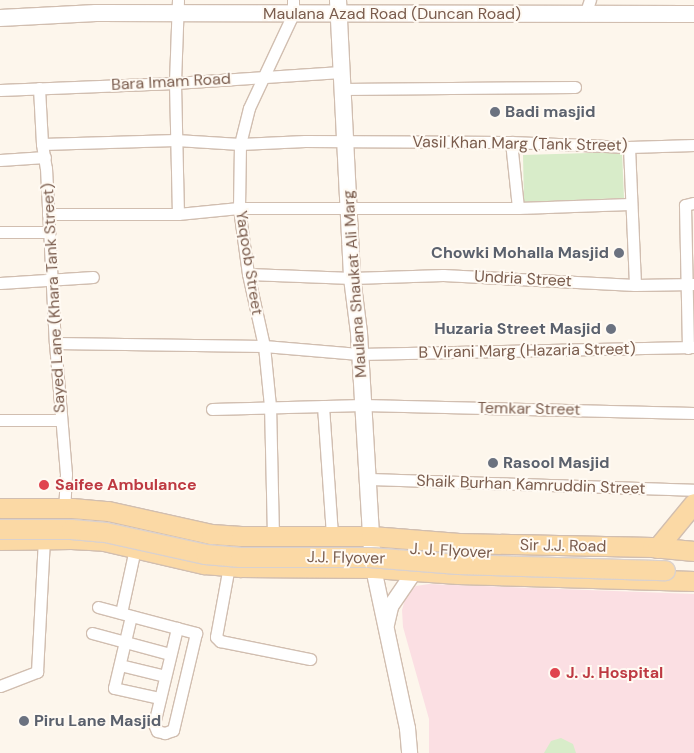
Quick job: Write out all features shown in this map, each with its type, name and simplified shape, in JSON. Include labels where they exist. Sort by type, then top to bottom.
[{"type":"main road","name":"Maulana Azad Road (Duncan Road)","points":[[0,18],[95,6],[588,7],[694,14]]},
{"type":"main road","name":"Maulana Shaukat Ali Marg","points":[[339,6],[352,278],[360,333],[359,354],[374,568]]},
{"type":"main road","points":[[662,559],[694,503]]},
{"type":"main road","name":"Sir J.J. Road","points":[[0,508],[64,508],[108,511],[211,534],[371,536],[662,559],[694,550]]},
{"type":"main road","name":"J. J. Flyover","points":[[0,518],[107,520],[207,543],[241,546],[369,546],[459,552],[694,560]]},
{"type":"main road","name":"J.J. Flyover","points":[[0,530],[71,529],[105,532],[205,554],[240,557],[369,557],[458,564],[662,559],[694,572]]},
{"type":"main road","name":"Sir J.J. Road","points":[[0,540],[71,539],[104,542],[204,564],[229,566],[374,568],[694,582]]},
{"type":"street","points":[[178,6],[175,83],[178,214]]},
{"type":"street","name":"Yaqoob Street","points":[[273,536],[270,406],[264,346],[248,274],[239,208],[240,144],[249,108],[293,7]]},
{"type":"street","name":"Bara Imam Road","points":[[0,90],[175,83],[341,72]]},
{"type":"street","name":"Sayed Lane (Khara Tank Street)","points":[[38,88],[42,144],[45,157],[55,343],[66,474],[64,508]]},
{"type":"street","points":[[342,89],[575,88]]},
{"type":"street","name":"Vasil Khan Marg (Tank Street)","points":[[42,144],[176,140],[240,144],[305,141],[511,142],[630,147],[694,146]]},
{"type":"street","points":[[511,142],[518,208]]},
{"type":"street","points":[[630,147],[630,204],[635,285]]},
{"type":"street","points":[[0,160],[45,157]]},
{"type":"street","points":[[48,214],[178,214],[239,208],[518,208],[630,204]]},
{"type":"street","points":[[689,204],[691,348]]},
{"type":"street","points":[[0,232],[49,232]]},
{"type":"street","name":"Undria Street","points":[[248,274],[352,278],[444,275],[635,285],[690,284]]},
{"type":"street","points":[[0,283],[93,277]]},
{"type":"street","name":"B Virani Marg (Hazaria Street)","points":[[55,343],[264,346],[359,354],[691,348]]},
{"type":"street","name":"Temkar Street","points":[[212,409],[363,405],[694,413]]},
{"type":"street","points":[[323,406],[332,536]]},
{"type":"street","points":[[0,420],[62,420]]},
{"type":"street","name":"Shaik Burhan Kamruddin Street","points":[[368,479],[694,490]]},
{"type":"street","points":[[0,686],[37,672],[44,540]]},
{"type":"street","points":[[135,548],[126,614],[125,642],[114,688],[160,698]]},
{"type":"street","points":[[216,637],[229,566]]},
{"type":"street","points":[[374,568],[408,728],[409,753]]},
{"type":"street","points":[[385,626],[390,606],[414,571]]},
{"type":"street","points":[[98,607],[216,637],[220,641],[310,659]]},
{"type":"street","points":[[177,628],[154,728],[157,731],[169,732],[173,730],[196,633]]},
{"type":"street","points":[[92,633],[170,654]]},
{"type":"street","points":[[120,665],[184,685]]},
{"type":"shaded area","name":"J. J. Hospital","points":[[429,584],[694,594],[694,753],[429,753],[429,719],[403,627],[402,610],[406,596],[416,586]]},
{"type":"green space","points":[[622,152],[624,198],[524,202],[523,155]]},
{"type":"green space","points":[[561,738],[573,744],[576,753],[544,753],[551,741]]},
{"type":"place","name":"Badi masjid","points":[[495,112]]},
{"type":"place","name":"Chowki Mohalla Masjid","points":[[619,253]]},
{"type":"place","name":"Huzaria Street Masjid","points":[[611,329]]},
{"type":"place","name":"Rasool Masjid","points":[[493,463]]},
{"type":"place","name":"Saifee Ambulance","points":[[44,485]]},
{"type":"place","name":"J. J. Hospital","points":[[555,673]]},
{"type":"place","name":"Piru Lane Masjid","points":[[24,721]]}]
